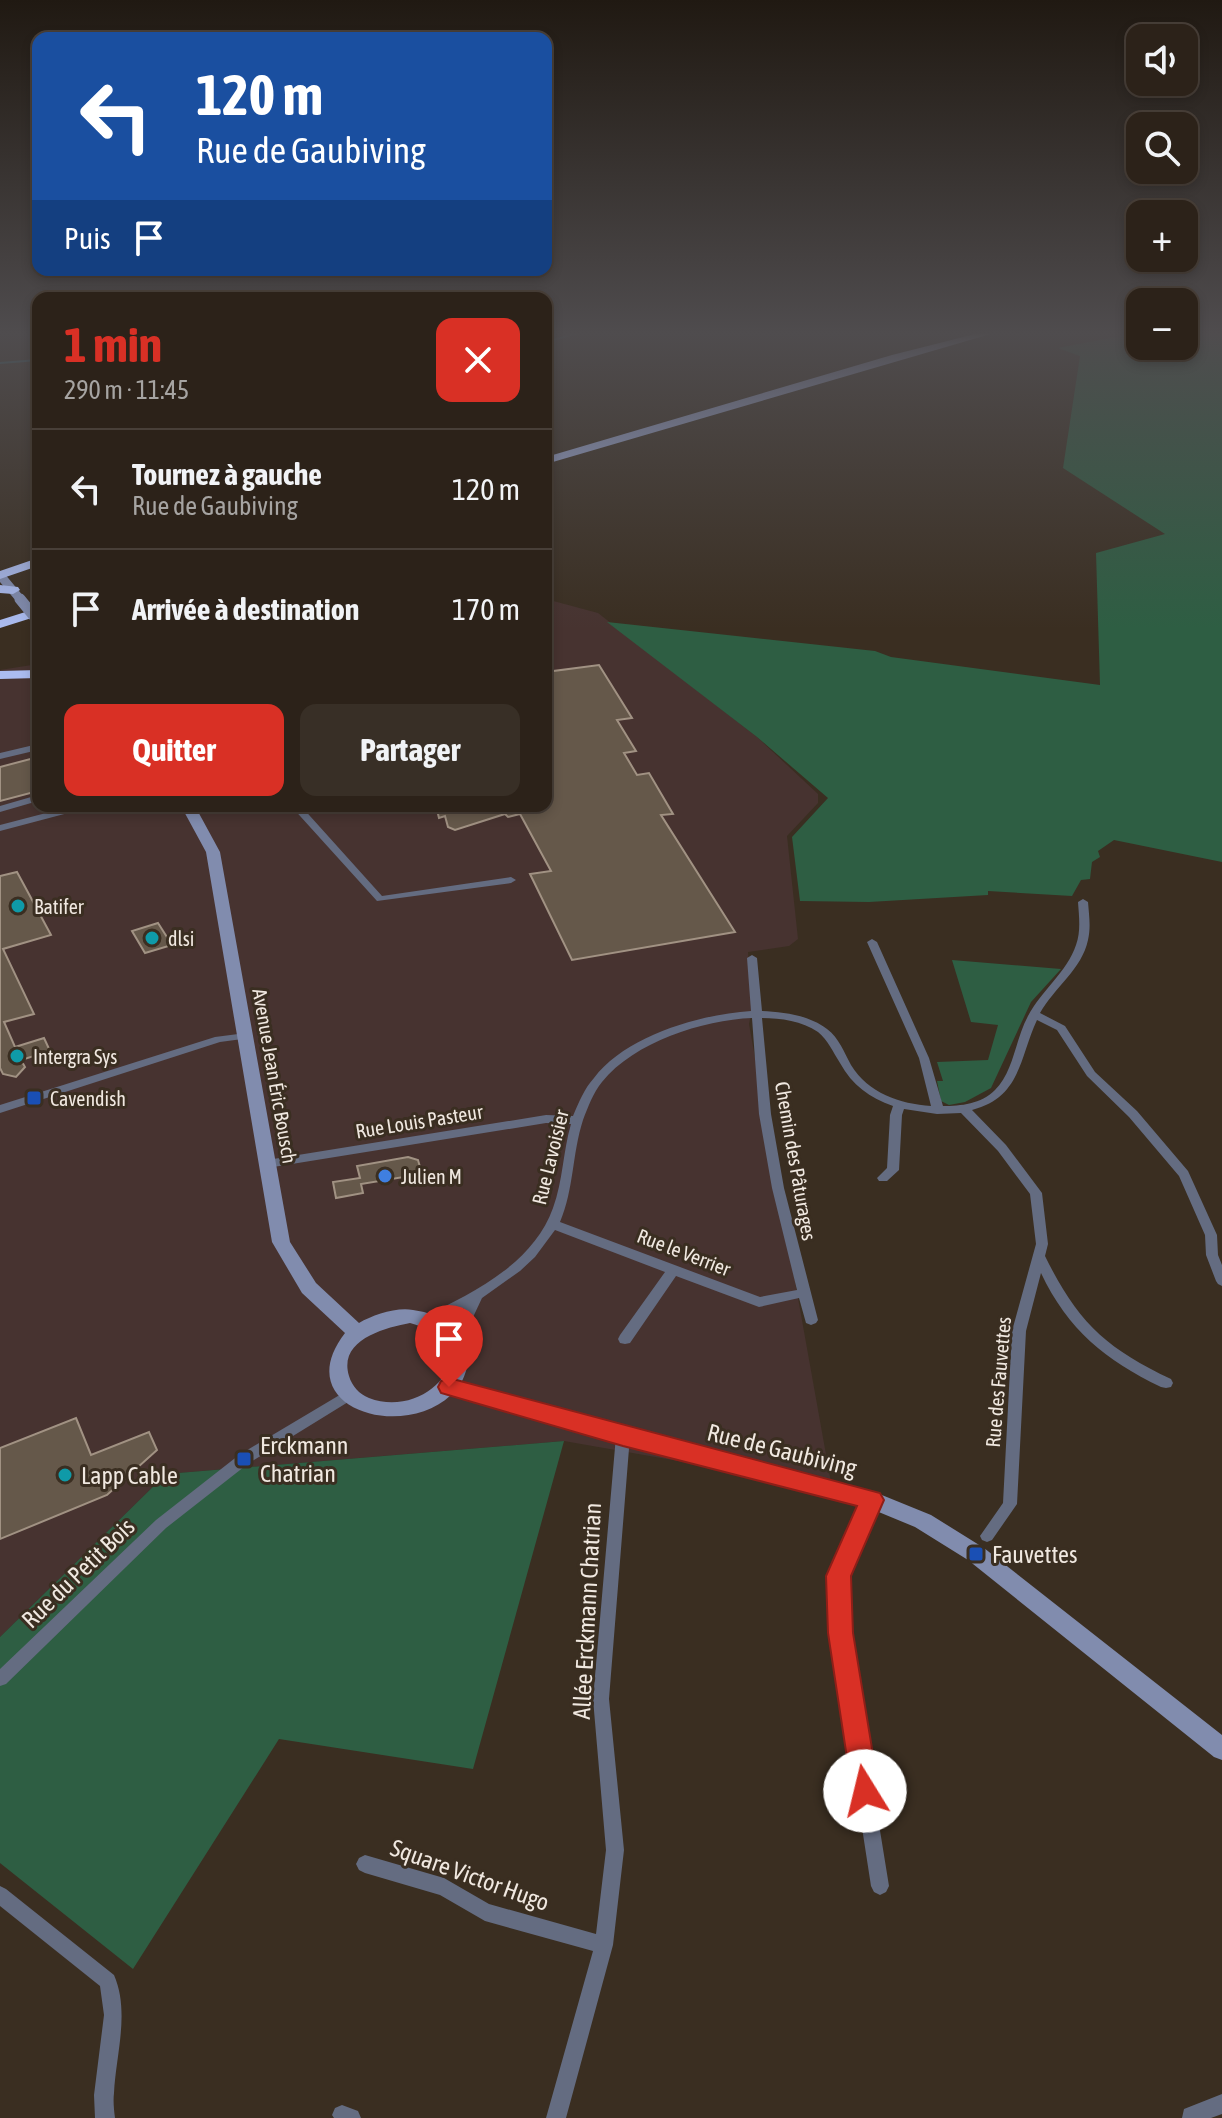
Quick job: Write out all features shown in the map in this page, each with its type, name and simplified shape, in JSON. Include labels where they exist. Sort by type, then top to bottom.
[{"type":"highway","points":[[552,456],[633,432]]},
{"type":"highway","points":[[552,456],[637,432]]},
{"type":"highway","points":[[0,560],[32,562]]},
{"type":"highway","points":[[0,575],[32,564]]},
{"type":"highway","points":[[0,621],[32,611]]},
{"type":"highway","points":[[0,675],[32,673]]},
{"type":"main road","points":[[0,575],[11,593],[32,615]]},
{"type":"main road","name":"Avenue Jean Éric Bousch","points":[[191,812],[213,852],[281,1242],[309,1288],[356,1332]]},
{"type":"main road","points":[[390,1317],[428,1320],[444,1328],[455,1341],[460,1356],[458,1372],[449,1387],[418,1407],[399,1410],[370,1407],[348,1395],[339,1383],[336,1370],[345,1343],[356,1332],[390,1317]]},
{"type":"main road","name":"Rue de Gaubiving","points":[[449,1387],[623,1436],[872,1500],[923,1521],[976,1554],[1222,1749]]},
{"type":"street","points":[[0,756],[32,748]]},
{"type":"street","points":[[0,809],[32,800]]},
{"type":"street","points":[[0,828],[61,812]]},
{"type":"street","points":[[301,812],[380,899],[511,880]]},
{"type":"street","points":[[883,1178],[893,1170],[899,1106],[964,1109],[1000,1092],[1034,1014],[1074,963],[1087,928],[1083,902]]},
{"type":"street","points":[[872,942],[924,1058],[938,1110]]},
{"type":"street","name":"Chemin des Pâturages","points":[[752,958],[765,1114],[778,1188],[811,1320]]},
{"type":"street","points":[[1034,1014],[1061,1028],[1091,1074],[1133,1114],[1184,1174],[1211,1235],[1212,1255],[1222,1281]]},
{"type":"street","name":"Rue Lavoisier","points":[[428,1320],[477,1297],[530,1255],[553,1224],[565,1195],[577,1120],[593,1085],[620,1055],[665,1033],[721,1018],[758,1015],[798,1019],[821,1030],[836,1045],[850,1071],[877,1096],[899,1106]]},
{"type":"street","points":[[0,1109],[219,1039],[246,1036]]},
{"type":"street","name":"Rue des Fauvettes","points":[[964,1109],[1002,1148],[1036,1193],[1042,1244],[1019,1331],[1010,1504],[987,1536]]},
{"type":"street","name":"Rue Louis Pasteur","points":[[267,1164],[546,1119],[577,1120]]},
{"type":"street","name":"Rue le Verrier","points":[[553,1224],[759,1302],[803,1293]]},
{"type":"street","points":[[1039,1257],[1054,1292],[1087,1333],[1126,1365],[1166,1383]]},
{"type":"street","points":[[625,1339],[674,1269]]},
{"type":"street","name":"Rue Lavoisier","points":[[455,1341],[477,1297]]},
{"type":"street","name":"Rue du Petit Bois","points":[[0,1679],[161,1524],[244,1459],[348,1395]]},
{"type":"street","name":"Allée Erckmann Chatrian","points":[[556,2118],[604,1945],[615,1850],[601,1699],[623,1436]]},
{"type":"street","points":[[872,1500],[839,1576],[840,1633],[880,1886]]},
{"type":"street","name":"Square Victor Hugo","points":[[365,1864],[444,1887],[485,1912],[604,1945]]},
{"type":"street","points":[[0,1895],[108,1981],[113,2015],[104,2095],[105,2118]]},
{"type":"street","points":[[1191,2116],[1222,2104]]},
{"type":"shaded area","points":[[552,601],[598,613],[757,737],[818,794],[818,803],[787,836],[798,939],[789,946],[748,952],[752,1010],[749,1024],[832,1488],[564,1441],[166,1474],[0,1637],[0,670],[32,665],[32,812],[552,812]]},
{"type":"green space","points":[[1068,432],[1222,432],[1222,862],[1114,840],[1098,851],[1100,857],[1092,862],[1090,879],[1081,880],[1072,896],[988,891],[988,895],[869,902],[800,901],[792,837],[828,798],[757,737],[607,622],[875,651],[891,657],[1100,685],[1096,553],[1165,534],[1063,468]]},
{"type":"green space","points":[[952,960],[1061,969],[1031,1002],[991,1088],[965,1102],[949,1105],[941,1101],[937,1081],[943,1081],[937,1062],[988,1060],[998,1025],[971,1022]]},
{"type":"green space","points":[[564,1441],[473,1769],[279,1739],[133,1969],[0,1863],[0,1637],[166,1474]]},
{"type":"building","points":[[599,665],[632,718],[617,720],[636,751],[624,753],[637,775],[649,773],[673,814],[661,815],[735,932],[572,960],[530,874],[551,871],[520,814],[508,817],[505,814],[455,830],[448,827],[445,816],[439,818],[438,812],[552,812],[552,671]]},
{"type":"building","points":[[32,759],[32,793],[0,801],[0,767]]},
{"type":"building","points":[[17,872],[51,935],[3,949],[34,1014],[4,1022],[15,1047],[44,1038],[50,1051],[21,1060],[25,1067],[16,1077],[3,1074],[0,1068],[0,876]]},
{"type":"building","name":"dlsi","points":[[158,923],[172,945],[145,953],[132,931]]},
{"type":"building","name":"Julien M","points":[[408,1157],[418,1160],[422,1174],[361,1184],[363,1193],[336,1198],[333,1182],[360,1178],[357,1166]]},
{"type":"building","name":"Lapp Cable","points":[[76,1418],[91,1455],[149,1432],[157,1450],[107,1495],[0,1539],[0,1448]]},
{"type":"place","name":"Batifer","points":[[18,906]]},
{"type":"place","name":"dlsi","points":[[152,938]]},
{"type":"place","name":"Intergra Sys","points":[[17,1056]]},
{"type":"place","name":"Cavendish","points":[[34,1098]]},
{"type":"place","name":"Julien M","points":[[385,1176]]},
{"type":"place","name":"Erckmann Chatrian","points":[[244,1459]]},
{"type":"place","name":"Lapp Cable","points":[[65,1475]]},
{"type":"place","name":"Fauvettes","points":[[976,1554]]},
{"type":"route","points":[[449,1387],[623,1436],[872,1500],[839,1576],[840,1633],[865,1791]]}]
